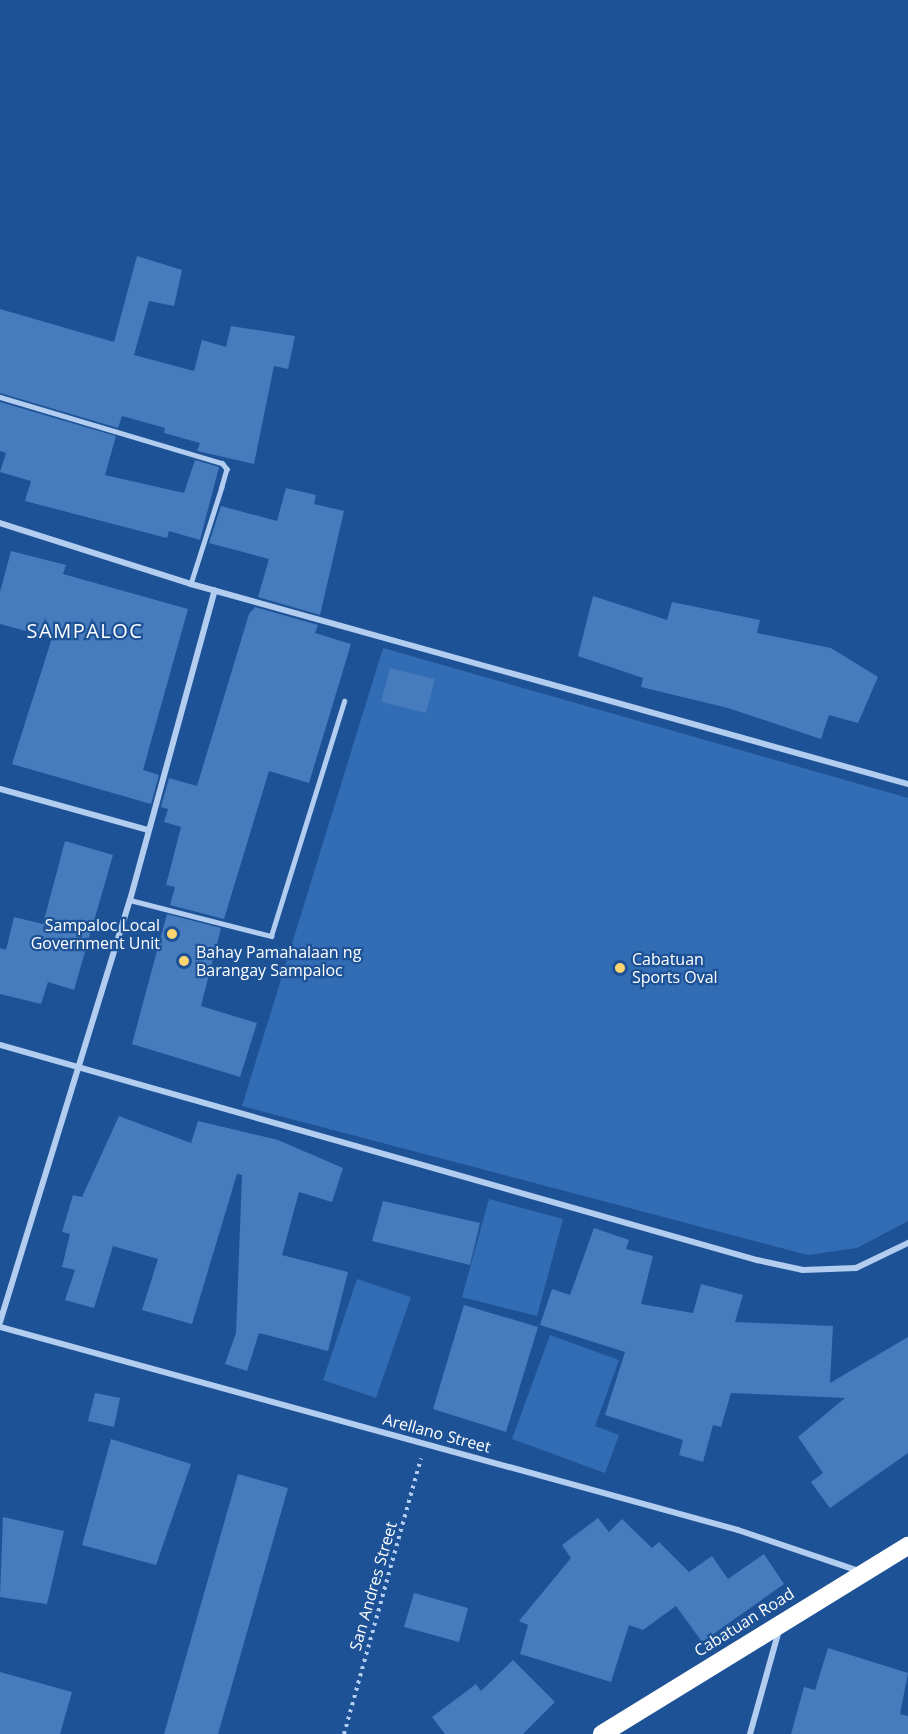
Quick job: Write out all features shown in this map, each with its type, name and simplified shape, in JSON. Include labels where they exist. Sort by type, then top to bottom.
[{"type":"highway","name":"Cabatuan Road","points":[[602,1734],[908,1546]]},
{"type":"street","points":[[0,523],[191,584],[908,784]]},
{"type":"street","points":[[0,1322],[130,900],[215,590]]},
{"type":"street","points":[[0,789],[148,830]]},
{"type":"street","points":[[0,1045],[780,1265],[856,1268],[908,1243]]},
{"type":"street","name":"Arellano Street","points":[[0,1327],[738,1530],[864,1573]]},
{"type":"street","points":[[750,1734],[781,1622]]},
{"type":"lane","points":[[0,397],[222,463],[227,469],[191,584]]},
{"type":"lane","points":[[130,900],[271,936],[344,701]]},
{"type":"path","name":"San Andres Street","points":[[344,1734],[425,1444]]},
{"type":"shaded area","name":"Cabatuan Sports Oval","points":[[383,648],[908,798],[908,1221],[857,1248],[808,1255],[242,1106]]},
{"type":"shaded area","points":[[489,1199],[563,1219],[537,1316],[462,1297]]},
{"type":"shaded area","points":[[357,1279],[411,1297],[376,1398],[323,1380]]},
{"type":"shaded area","points":[[550,1335],[619,1360],[595,1426],[619,1435],[605,1473],[512,1439]]},
{"type":"building","points":[[137,256],[182,270],[174,306],[149,301],[134,355],[194,371],[202,340],[226,347],[231,326],[295,336],[288,369],[274,366],[254,464],[197,451],[200,443],[164,433],[165,428],[122,416],[118,428],[0,393],[0,309],[114,342]]},
{"type":"building","points":[[0,402],[116,436],[105,475],[184,493],[195,460],[219,467],[200,540],[169,531],[167,538],[25,501],[31,481],[0,472],[6,453],[0,451]]},
{"type":"building","points":[[286,488],[316,495],[314,504],[344,511],[320,615],[258,597],[269,559],[209,543],[221,506],[277,521]]},
{"type":"building","points":[[11,551],[66,565],[63,574],[188,609],[143,770],[159,775],[151,804],[12,764],[52,638],[0,624],[0,592]]},
{"type":"building","points":[[593,596],[667,620],[672,602],[760,620],[757,633],[831,648],[878,677],[858,723],[829,715],[821,739],[728,708],[641,687],[643,678],[578,656]]},
{"type":"building","points":[[255,607],[318,625],[315,633],[351,644],[309,783],[269,771],[224,919],[170,905],[175,887],[166,885],[181,827],[164,822],[168,809],[161,807],[169,778],[197,786],[249,614]]},
{"type":"building","points":[[390,668],[435,679],[426,713],[381,702]]},
{"type":"building","points":[[65,841],[113,855],[74,990],[48,982],[41,1004],[0,994],[0,948],[6,950],[14,917],[43,924]]},
{"type":"building","points":[[167,914],[221,928],[201,1006],[257,1023],[240,1077],[132,1044]]},
{"type":"building","points":[[119,1116],[191,1143],[198,1121],[278,1140],[343,1168],[332,1202],[299,1192],[282,1255],[348,1272],[328,1351],[259,1333],[247,1371],[225,1364],[236,1333],[242,1175],[237,1174],[192,1324],[142,1310],[158,1259],[113,1246],[94,1308],[65,1300],[75,1270],[62,1267],[70,1234],[62,1232],[73,1195],[82,1197]]},
{"type":"building","points":[[383,1201],[480,1223],[470,1265],[372,1241]]},
{"type":"building","points":[[594,1228],[629,1240],[626,1249],[653,1256],[641,1304],[693,1313],[701,1284],[743,1295],[735,1322],[833,1326],[830,1383],[908,1337],[908,1453],[830,1508],[811,1482],[823,1473],[798,1437],[845,1398],[731,1393],[721,1427],[713,1425],[703,1462],[679,1455],[683,1440],[605,1415],[625,1352],[540,1325],[552,1289],[570,1295]]},
{"type":"building","points":[[464,1305],[538,1327],[506,1432],[433,1409]]},
{"type":"building","points":[[95,1393],[120,1398],[114,1427],[88,1421]]},
{"type":"building","points":[[111,1439],[191,1464],[156,1565],[82,1545]]},
{"type":"building","points":[[238,1474],[288,1488],[218,1734],[164,1734]]},
{"type":"building","points":[[3,1517],[64,1531],[47,1604],[0,1597]]},
{"type":"building","points":[[598,1518],[609,1532],[622,1519],[652,1548],[659,1542],[689,1572],[712,1556],[728,1579],[764,1554],[784,1584],[702,1642],[676,1606],[643,1630],[629,1625],[611,1682],[520,1654],[528,1625],[519,1621],[571,1558],[562,1545]]},
{"type":"building","points":[[414,1593],[468,1608],[459,1642],[404,1627]]},
{"type":"building","points":[[828,1648],[908,1673],[900,1714],[908,1716],[908,1734],[791,1734],[804,1687],[815,1690]]},
{"type":"building","points":[[513,1660],[555,1702],[523,1734],[445,1734],[432,1717],[476,1684],[481,1691]]},
{"type":"building","points":[[0,1672],[72,1692],[60,1734],[0,1734]]},
{"type":"place","name":"Sampaloc Local Government Unit","points":[[172,934]]},
{"type":"place","name":"Bahay Pamahalaan ng Barangay Sampaloc","points":[[184,961]]},
{"type":"place","name":"Cabatuan Sports Oval","points":[[620,968]]},
{"type":"district","name":"SAMPALOC","points":[[85,630]]}]
